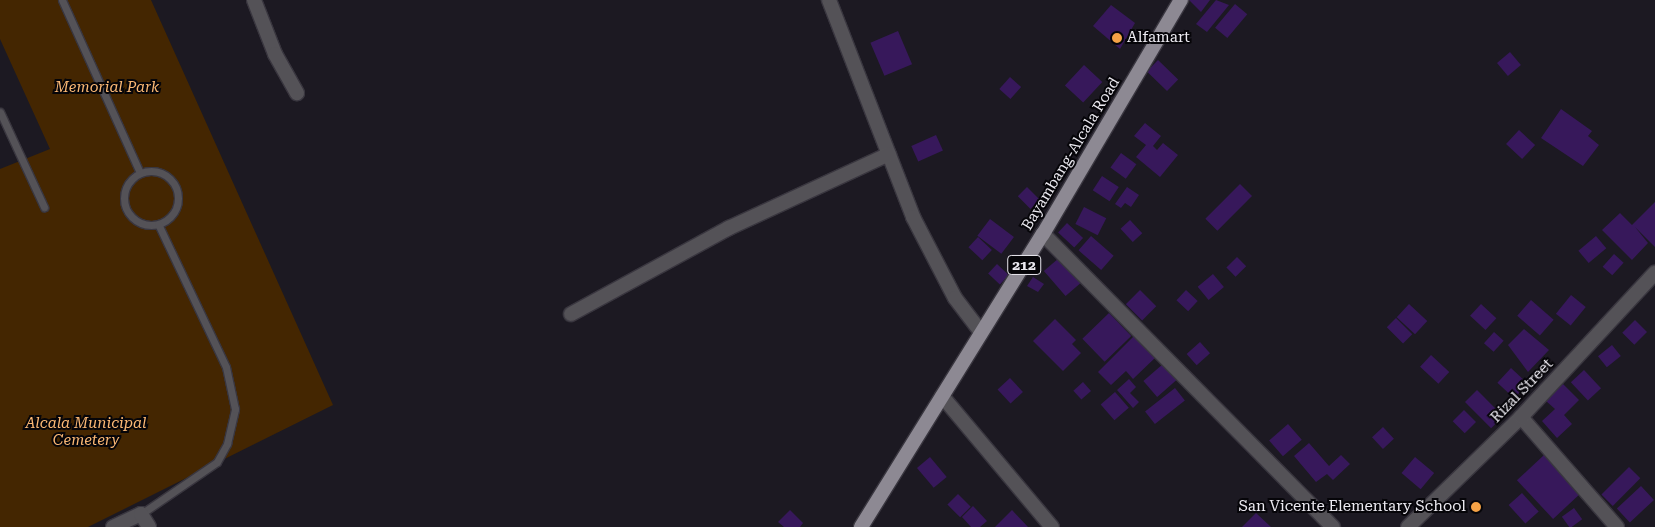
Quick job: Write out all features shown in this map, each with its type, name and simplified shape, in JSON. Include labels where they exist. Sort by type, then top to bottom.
[{"type":"main road","name":"Bayambang-Alcala Road","points":[[861,527],[1043,234],[1181,0]]},
{"type":"street","points":[[254,0],[275,54],[297,93]]},
{"type":"street","points":[[828,0],[936,267],[982,332]]},
{"type":"street","points":[[571,314],[729,228],[889,154]]},
{"type":"street","points":[[1043,234],[1333,527]]},
{"type":"street","name":"Rizal Street","points":[[1408,527],[1521,416],[1655,273]]},
{"type":"street","points":[[942,396],[1052,527]]},
{"type":"street","points":[[1521,416],[1617,527]]},
{"type":"street","points":[[113,527],[141,514],[149,527]]},
{"type":"lane","points":[[62,0],[140,173]]},
{"type":"lane","points":[[0,112],[44,208]]},
{"type":"lane","points":[[140,173],[164,174],[177,190],[174,211],[158,224],[137,221],[124,205],[127,184],[140,173]]},
{"type":"lane","points":[[141,514],[216,462],[227,444],[235,408],[226,367],[158,224]]},
{"type":"green space","name":"Memorial Park","points":[[0,0],[151,0],[333,405],[88,527],[0,527],[0,169],[50,149],[0,39]]},
{"type":"building","points":[[1189,0],[1210,0],[1201,12]]},
{"type":"building","points":[[1216,0],[1229,5],[1207,32],[1196,24]]},
{"type":"building","points":[[1235,4],[1247,14],[1227,38],[1215,28]]},
{"type":"building","name":"Alfamart","points":[[1111,5],[1135,23],[1120,49],[1093,26]]},
{"type":"building","points":[[898,31],[912,64],[884,76],[870,43]]},
{"type":"building","points":[[1510,52],[1521,65],[1508,76],[1497,63]]},
{"type":"building","points":[[1158,60],[1178,79],[1167,91],[1147,72]]},
{"type":"building","points":[[1084,65],[1102,82],[1083,103],[1065,85]]},
{"type":"building","points":[[1010,77],[1021,87],[1010,99],[999,89]]},
{"type":"building","points":[[1561,109],[1592,131],[1588,136],[1599,145],[1583,166],[1541,138]]},
{"type":"building","points":[[1145,123],[1161,136],[1153,146],[1157,150],[1163,143],[1178,155],[1160,177],[1136,157],[1146,145],[1134,136]]},
{"type":"building","points":[[1519,130],[1535,145],[1522,159],[1506,144]]},
{"type":"building","points":[[936,135],[943,151],[918,162],[911,146]]},
{"type":"building","points":[[1121,153],[1136,164],[1126,179],[1110,168]]},
{"type":"building","points":[[1102,176],[1119,187],[1110,201],[1093,190]]},
{"type":"building","points":[[1240,184],[1252,196],[1217,231],[1205,219]]},
{"type":"building","points":[[1027,187],[1040,200],[1031,209],[1018,196]]},
{"type":"building","points":[[1127,187],[1139,195],[1131,207],[1125,203],[1121,208],[1115,204]]},
{"type":"building","points":[[1655,202],[1655,247],[1635,227],[1648,243],[1632,260],[1602,230],[1620,213],[1632,225]]},
{"type":"building","points":[[1084,207],[1106,218],[1098,235],[1075,224]]},
{"type":"building","points":[[990,219],[1014,237],[1001,254],[977,236]]},
{"type":"building","points":[[1130,220],[1142,233],[1133,242],[1120,229]]},
{"type":"building","points":[[1067,223],[1083,238],[1074,248],[1058,233]]},
{"type":"building","points":[[1091,236],[1114,256],[1101,270],[1079,250]]},
{"type":"building","points":[[1596,236],[1606,248],[1589,263],[1578,251]]},
{"type":"building","points":[[978,237],[992,250],[982,260],[968,247]]},
{"type":"building","points":[[1614,254],[1624,263],[1612,275],[1603,267]]},
{"type":"building","points":[[1237,257],[1246,266],[1236,277],[1226,268]]},
{"type":"building","points":[[1059,258],[1081,283],[1066,296],[1044,271]]},
{"type":"building","points":[[997,264],[1009,275],[1000,284],[988,274]]},
{"type":"building","points":[[1213,274],[1224,287],[1209,300],[1198,287]]},
{"type":"building","points":[[1033,277],[1044,284],[1038,292],[1027,286]]},
{"type":"building","points":[[1140,290],[1156,306],[1142,320],[1126,304]]},
{"type":"building","points":[[1186,290],[1198,301],[1188,311],[1176,300]]},
{"type":"building","points":[[1571,295],[1586,307],[1571,326],[1556,314]]},
{"type":"building","points":[[1531,300],[1554,320],[1540,336],[1517,316]]},
{"type":"building","points":[[1409,304],[1427,321],[1415,334],[1397,317]]},
{"type":"building","points":[[1481,304],[1496,318],[1485,330],[1470,316]]},
{"type":"building","points":[[1109,313],[1131,336],[1105,362],[1082,339]]},
{"type":"building","points":[[1396,318],[1412,334],[1403,343],[1387,327]]},
{"type":"building","points":[[1055,319],[1076,340],[1072,344],[1081,353],[1063,371],[1033,341]]},
{"type":"building","points":[[1635,320],[1647,332],[1634,345],[1622,333]]},
{"type":"building","points":[[1524,329],[1549,350],[1528,372],[1508,345]]},
{"type":"building","points":[[1494,332],[1504,341],[1494,352],[1484,343]]},
{"type":"building","points":[[1136,334],[1157,356],[1133,379],[1126,371],[1111,385],[1098,372]]},
{"type":"building","points":[[1200,342],[1210,353],[1197,365],[1187,354]]},
{"type":"building","points":[[1612,345],[1621,356],[1607,367],[1598,356]]},
{"type":"building","points":[[1431,355],[1449,372],[1438,384],[1420,367]]},
{"type":"building","points":[[1163,364],[1177,380],[1157,397],[1143,381]]},
{"type":"building","points":[[1511,368],[1528,384],[1514,398],[1497,383]]},
{"type":"building","points":[[1584,370],[1601,388],[1588,401],[1571,382]]},
{"type":"building","points":[[1010,378],[1023,392],[1011,403],[998,390]]},
{"type":"building","points":[[1129,379],[1136,387],[1130,393],[1139,402],[1133,408],[1117,390]]},
{"type":"building","points":[[1083,382],[1091,391],[1081,400],[1073,391]]},
{"type":"building","points":[[1563,384],[1579,400],[1564,415],[1572,424],[1557,438],[1542,421],[1555,409],[1546,401]]},
{"type":"building","points":[[1175,388],[1185,401],[1155,424],[1145,411]]},
{"type":"building","points":[[1477,390],[1503,416],[1491,428],[1465,402]]},
{"type":"building","points":[[1115,392],[1129,408],[1114,420],[1101,404]]},
{"type":"building","points":[[1464,410],[1476,422],[1465,433],[1453,421]]},
{"type":"building","points":[[1288,424],[1302,440],[1283,456],[1269,440]]},
{"type":"building","points":[[1383,427],[1394,439],[1383,449],[1372,437]]},
{"type":"building","points":[[1309,443],[1329,466],[1341,455],[1350,464],[1333,480],[1327,474],[1316,482],[1294,456]]},
{"type":"building","points":[[1544,455],[1580,494],[1553,519],[1517,480]]},
{"type":"building","points":[[930,457],[947,477],[934,488],[917,468]]},
{"type":"building","points":[[1415,457],[1434,473],[1421,489],[1402,473]]},
{"type":"building","points":[[1629,467],[1640,478],[1613,506],[1601,495]]},
{"type":"building","points":[[1641,486],[1654,500],[1630,522],[1617,509]]},
{"type":"building","points":[[1522,493],[1539,512],[1525,524],[1509,505]]},
{"type":"building","points":[[958,494],[971,507],[960,517],[947,505]]},
{"type":"building","points":[[973,506],[987,521],[980,527],[971,527],[962,517]]},
{"type":"building","points":[[1574,508],[1582,519],[1569,527],[1562,517]]},
{"type":"building","points":[[790,510],[803,523],[800,527],[784,527],[778,522]]},
{"type":"building","points":[[1012,510],[1028,527],[995,527]]},
{"type":"building","points":[[1256,513],[1271,527],[1242,527]]},
{"type":"place","name":"Alfamart","points":[[1117,38]]},
{"type":"place","name":"San Vicente Elementary School","points":[[1476,507]]},
{"type":"park label","name":"Alcala Municipal Cemetery","points":[[86,432]]}]
